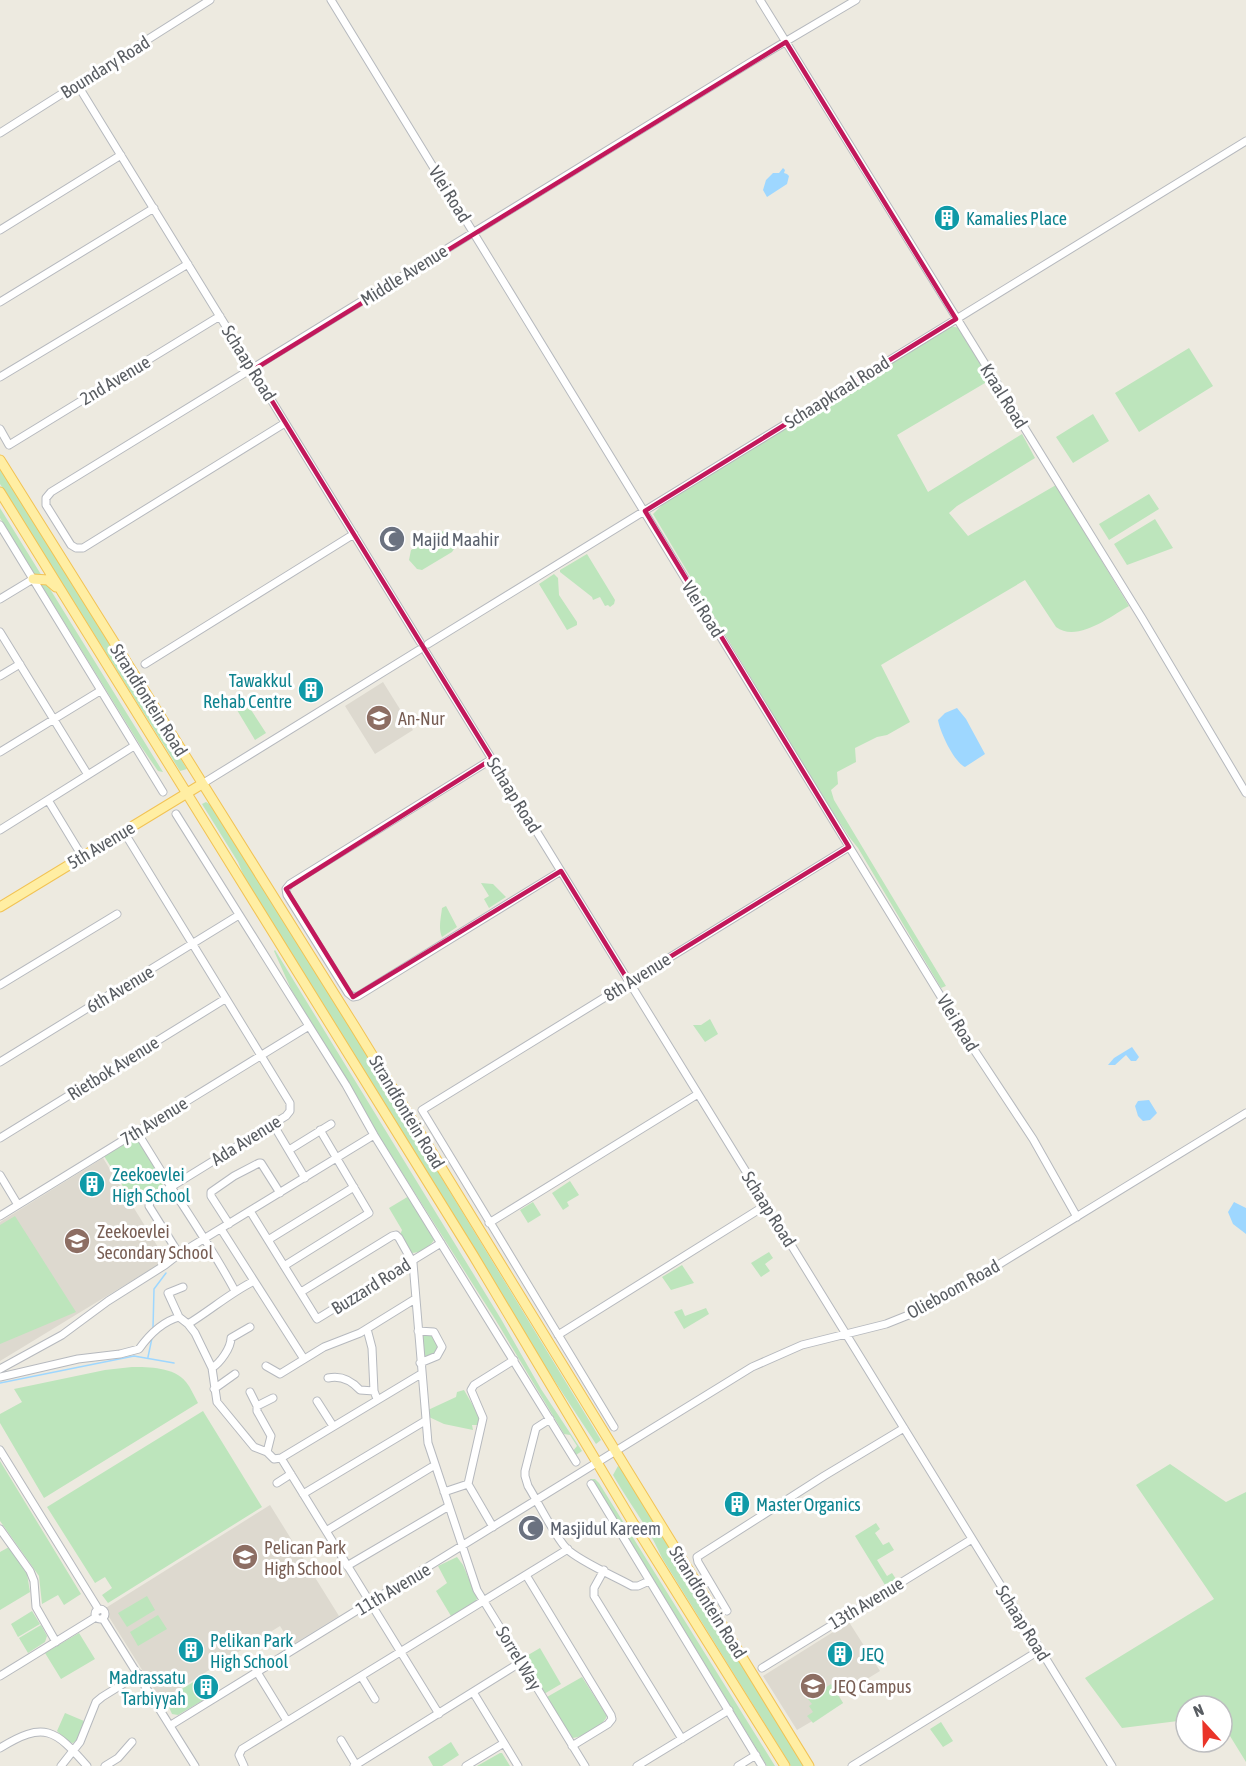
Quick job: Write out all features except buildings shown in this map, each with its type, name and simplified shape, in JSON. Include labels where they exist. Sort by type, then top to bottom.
[{"type":"main road","name":"Strandfontein Road","points":[[0,460],[331,988],[809,1766]]},
{"type":"main road","name":"Strandfontein Road","points":[[0,492],[473,1255],[648,1548],[785,1766]]},
{"type":"main road","points":[[33,579],[48,580],[64,595]]},
{"type":"main road","name":"5th Avenue","points":[[0,907],[202,784]]},
{"type":"street","name":"Boundary Road","points":[[0,132],[210,0]]},
{"type":"street","name":"Vlei Road","points":[[331,0],[849,847],[983,1064],[1039,1147],[1077,1217]]},
{"type":"street","name":"Kraal Road","points":[[760,0],[1142,618],[1246,793]]},
{"type":"street","name":"Middle Avenue","points":[[285,423],[83,548],[76,548],[68,541],[46,505],[46,498],[51,492],[856,0]]},
{"type":"street","name":"Schaap Road","points":[[77,84],[904,1428],[1108,1765]]},
{"type":"street","name":"Schaapkraal Road","points":[[202,784],[1246,141]]},
{"type":"street","points":[[0,230],[121,155]]},
{"type":"street","points":[[0,302],[154,208]]},
{"type":"street","points":[[0,377],[188,264]]},
{"type":"street","name":"2nd Avenue","points":[[0,429],[9,444],[220,316]]},
{"type":"street","name":"Strandfontein Road","points":[[0,525],[163,792]]},
{"type":"street","points":[[145,664],[354,534]]},
{"type":"street","points":[[0,598],[33,579]]},
{"type":"street","points":[[0,632],[88,775]]},
{"type":"street","points":[[0,676],[20,664]]},
{"type":"street","points":[[0,752],[100,691]]},
{"type":"street","points":[[0,830],[134,746]]},
{"type":"street","points":[[492,759],[290,884],[286,889],[287,895],[351,996],[358,996],[561,871]]},
{"type":"street","points":[[48,800],[82,856]]},
{"type":"street","points":[[176,814],[346,1084],[374,1135],[576,1461]]},
{"type":"street","points":[[124,831],[260,1056]]},
{"type":"street","name":"8th Avenue","points":[[489,1223],[422,1113],[424,1107],[849,847]]},
{"type":"street","points":[[0,985],[117,914]]},
{"type":"street","name":"6th Avenue","points":[[0,1062],[240,915]]},
{"type":"street","name":"Rietbok Avenue","points":[[0,1138],[225,999]]},
{"type":"street","name":"7th Avenue","points":[[0,1216],[309,1026]]},
{"type":"street","name":"Ada Avenue","points":[[179,1254],[149,1206],[151,1200],[290,1111],[290,1103],[260,1056]]},
{"type":"street","points":[[614,1427],[489,1223],[698,1094]]},
{"type":"street","name":"Olieboom Road","points":[[616,1452],[752,1367],[802,1345],[886,1324],[930,1306],[1246,1113]]},
{"type":"street","points":[[273,1124],[305,1178]]},
{"type":"street","points":[[289,1150],[331,1124]]},
{"type":"street","points":[[284,1266],[369,1214],[320,1130]]},
{"type":"street","points":[[137,1132],[216,1256],[235,1291]]},
{"type":"street","points":[[0,1369],[62,1335],[179,1254],[374,1135]]},
{"type":"street","points":[[229,1224],[211,1196],[211,1192],[234,1176],[256,1163],[261,1163],[280,1193]]},
{"type":"street","points":[[0,1176],[18,1205]]},
{"type":"street","points":[[268,1240],[354,1187]]},
{"type":"street","points":[[558,1335],[766,1205]]},
{"type":"street","name":"Buzzard Road","points":[[250,1211],[317,1319],[441,1243]]},
{"type":"street","points":[[221,1229],[304,1359]]},
{"type":"street","points":[[301,1292],[392,1236],[396,1235],[399,1238],[412,1260]]},
{"type":"street","name":"Sorrel Way","points":[[412,1260],[428,1443],[461,1547],[474,1583],[484,1601],[585,1766]]},
{"type":"street","points":[[189,1324],[235,1291],[254,1281]]},
{"type":"street","points":[[183,1287],[168,1293],[178,1317],[189,1324],[212,1368],[217,1402],[254,1447],[267,1452],[274,1459],[281,1458],[421,1374]]},
{"type":"street","points":[[266,1366],[280,1376],[324,1347],[367,1329],[415,1299]]},
{"type":"street","points":[[0,1377],[78,1359],[120,1354],[139,1349],[160,1325],[178,1317]]},
{"type":"street","points":[[212,1368],[220,1363],[231,1346],[231,1338],[250,1327]]},
{"type":"street","points":[[367,1329],[372,1348],[374,1391],[377,1399]]},
{"type":"street","points":[[418,1331],[434,1332],[442,1347],[437,1356],[420,1364]]},
{"type":"street","points":[[493,1527],[468,1484],[483,1418],[471,1390],[474,1385],[514,1360]]},
{"type":"street","points":[[214,1389],[235,1374]]},
{"type":"street","points":[[328,1378],[342,1377],[354,1383],[360,1390],[374,1391]]},
{"type":"street","points":[[250,1392],[257,1406],[256,1411],[271,1438],[267,1452]]},
{"type":"street","points":[[257,1406],[273,1398]]},
{"type":"street","points":[[317,1401],[333,1426]]},
{"type":"street","points":[[550,1419],[536,1428],[525,1471],[526,1480],[537,1500],[568,1549],[632,1586],[649,1581]]},
{"type":"street","points":[[303,1494],[425,1421]]},
{"type":"street","points":[[727,1611],[697,1557],[904,1428]]},
{"type":"street","points":[[0,1449],[99,1615],[139,1674],[195,1766]]},
{"type":"street","name":"11th Avenue","points":[[171,1725],[616,1452]]},
{"type":"street","points":[[281,1458],[439,1714]]},
{"type":"street","points":[[326,1531],[435,1465]]},
{"type":"street","points":[[277,1483],[291,1474]]},
{"type":"street","points":[[444,1492],[468,1484]]},
{"type":"street","points":[[591,1484],[762,1766]]},
{"type":"street","points":[[347,1566],[449,1506]]},
{"type":"street","points":[[0,1529],[30,1571],[34,1581],[36,1607],[56,1642]]},
{"type":"street","name":"13th Avenue","points":[[762,1668],[972,1539]]},
{"type":"street","points":[[244,1766],[239,1755],[242,1749],[568,1549]]},
{"type":"street","points":[[604,1570],[594,1588],[594,1596],[682,1739]]},
{"type":"street","points":[[526,1575],[611,1715],[611,1721],[608,1724],[572,1746]]},
{"type":"street","points":[[0,1676],[99,1615]]},
{"type":"street","points":[[852,1766],[1040,1650]]},
{"type":"street","points":[[341,1740],[355,1765],[521,1662]]},
{"type":"street","points":[[257,1672],[287,1721]]},
{"type":"street","points":[[61,1766],[80,1742],[96,1702],[139,1674]]},
{"type":"street","points":[[361,1676],[375,1699]]},
{"type":"street","points":[[473,1692],[518,1766]]},
{"type":"street","points":[[637,1766],[729,1710]]},
{"type":"street","points":[[0,1748],[42,1731],[54,1734],[87,1766]]},
{"type":"street","points":[[105,1766],[118,1758],[132,1742]]},
{"type":"street","points":[[466,1766],[504,1743]]},
{"type":"street","points":[[738,1766],[756,1755]]},
{"type":"highlighted area","points":[[786,42],[956,319],[645,511],[849,847],[629,982],[561,871],[353,997],[286,889],[492,759],[253,370]]},
{"type":"shaded area","name":"An-Nur","points":[[383,682],[413,730],[375,754],[345,706]]},
{"type":"shaded area","name":"Zeekoevlei Secondary School","points":[[103,1158],[166,1260],[0,1361],[0,1222]]},
{"type":"shaded area","name":"Pelican Park High School","points":[[270,1505],[339,1616],[292,1645],[280,1626],[161,1700],[104,1609]]},
{"type":"shaded area","name":"JEQ Campus","points":[[849,1622],[880,1671],[839,1696],[843,1703],[797,1730],[763,1676]]},
{"type":"green space","points":[[951,326],[959,328],[990,380],[897,435],[928,492],[1022,434],[1035,458],[949,513],[968,536],[1056,485],[1129,606],[1084,630],[1064,631],[1056,627],[1025,580],[881,665],[910,722],[887,735],[877,737],[855,748],[856,762],[837,772],[838,784],[831,790],[834,800],[946,986],[941,988],[858,848],[815,785],[653,514],[663,504]]},
{"type":"green space","points":[[1189,348],[1213,386],[1139,432],[1115,393]]},
{"type":"green space","points":[[1093,414],[1109,441],[1073,463],[1056,437]]},
{"type":"green space","points":[[0,468],[187,769],[180,771],[0,484]]},
{"type":"green space","points":[[1149,494],[1159,509],[1109,540],[1099,524]]},
{"type":"green space","points":[[0,508],[163,772],[158,771],[140,745],[0,518]]},
{"type":"green space","points":[[1155,519],[1173,548],[1127,565],[1114,544]]},
{"type":"green space","points":[[443,531],[452,541],[454,549],[452,552],[422,570],[417,569],[409,560],[411,550]]},
{"type":"green space","points":[[587,554],[615,600],[610,607],[605,606],[600,597],[593,600],[560,572]]},
{"type":"green space","points":[[554,574],[558,578],[559,595],[577,622],[577,625],[567,630],[539,584]]},
{"type":"green space","points":[[244,699],[266,733],[255,740],[234,705]]},
{"type":"green space","points":[[206,802],[211,805],[348,1024],[601,1440],[596,1444],[535,1351],[247,884],[238,862],[202,804]]},
{"type":"green space","points":[[481,883],[493,884],[506,897],[489,908],[484,899],[489,896]]},
{"type":"green space","points":[[446,906],[457,927],[442,937],[440,930],[442,908]]},
{"type":"green space","points":[[275,950],[501,1319],[541,1389],[582,1451],[576,1455],[573,1451],[577,1446],[570,1435],[564,1434],[495,1319],[373,1127],[291,989]]},
{"type":"green space","points":[[710,1019],[718,1034],[705,1042],[693,1025],[701,1025]]},
{"type":"green space","points":[[131,1140],[139,1140],[163,1180],[162,1188],[148,1197],[141,1190],[129,1196],[104,1156]]},
{"type":"green space","points":[[570,1181],[579,1195],[567,1202],[569,1206],[563,1210],[552,1193]]},
{"type":"green space","points":[[409,1196],[434,1240],[424,1249],[411,1253],[400,1235],[402,1230],[389,1208]]},
{"type":"green space","points":[[533,1202],[541,1215],[528,1223],[520,1210]]},
{"type":"green space","points":[[15,1216],[76,1312],[0,1344],[0,1225]]},
{"type":"green space","points":[[769,1252],[773,1258],[765,1264],[770,1271],[761,1277],[751,1263]]},
{"type":"green space","points":[[682,1265],[694,1283],[671,1290],[662,1277]]},
{"type":"green space","points":[[706,1308],[709,1314],[684,1329],[674,1312],[682,1309],[685,1316]]},
{"type":"green space","points":[[425,1334],[434,1336],[439,1347],[438,1351],[427,1357],[424,1355],[422,1337]]},
{"type":"green space","points":[[132,1367],[161,1369],[175,1373],[186,1382],[198,1403],[44,1498],[0,1423],[0,1414],[22,1402],[14,1389],[105,1370]]},
{"type":"green space","points":[[464,1390],[479,1416],[479,1425],[472,1425],[473,1430],[444,1424],[429,1417],[428,1410],[456,1397],[457,1392]]},
{"type":"green space","points":[[203,1411],[262,1507],[108,1603],[102,1595],[112,1588],[105,1577],[95,1583],[47,1507]]},
{"type":"green space","points":[[0,1461],[81,1594],[64,1605],[58,1595],[42,1604],[39,1576],[0,1521]]},
{"type":"green space","points":[[1170,1464],[1226,1502],[1246,1492],[1246,1762],[1234,1742],[1234,1694],[1174,1694],[1174,1722],[1122,1728],[1085,1678],[1214,1599],[1136,1485]]},
{"type":"green space","points":[[618,1466],[804,1766],[791,1766],[662,1558],[613,1475]]},
{"type":"green space","points":[[590,1479],[595,1479],[599,1483],[775,1766],[767,1766]]},
{"type":"green space","points":[[876,1523],[880,1529],[875,1533],[883,1545],[889,1542],[894,1550],[877,1560],[887,1576],[892,1573],[896,1579],[885,1585],[855,1536]]},
{"type":"green space","points":[[9,1547],[27,1574],[30,1592],[0,1610],[0,1552]]},
{"type":"green space","points":[[457,1557],[463,1565],[477,1598],[476,1602],[451,1616],[436,1591],[447,1583],[438,1566]]},
{"type":"green space","points":[[147,1596],[155,1610],[127,1627],[118,1613]]},
{"type":"green space","points":[[32,1611],[40,1624],[18,1637],[11,1624]]},
{"type":"green space","points":[[158,1615],[167,1629],[138,1646],[130,1632]]},
{"type":"green space","points":[[41,1625],[47,1636],[45,1642],[28,1653],[19,1638]]},
{"type":"green space","points":[[79,1633],[95,1659],[61,1679],[45,1653]]},
{"type":"green space","points":[[540,1648],[561,1684],[544,1694],[523,1658]]},
{"type":"green space","points":[[582,1677],[607,1716],[602,1724],[593,1730],[572,1738],[547,1697]]},
{"type":"green space","points":[[195,1681],[205,1699],[178,1715],[172,1714],[165,1699]]},
{"type":"green space","points":[[831,1684],[843,1703],[813,1723],[807,1716],[813,1712],[809,1706],[812,1704],[808,1699]]},
{"type":"green space","points":[[65,1713],[84,1721],[77,1740],[73,1743],[68,1742],[57,1731]]},
{"type":"green space","points":[[941,1722],[953,1741],[943,1747],[930,1729]]},
{"type":"green space","points":[[451,1742],[459,1755],[442,1766],[433,1766],[428,1757]]},
{"type":"green space","points":[[500,1753],[510,1766],[477,1766]]},
{"type":"water","points":[[783,168],[784,173],[789,176],[787,184],[767,197],[763,190],[766,180]]},
{"type":"water","points":[[957,708],[966,719],[985,754],[965,767],[956,759],[948,746],[938,720],[945,713]]},
{"type":"water","points":[[1132,1047],[1139,1057],[1136,1061],[1131,1061],[1126,1055],[1115,1065],[1108,1065],[1114,1058]]},
{"type":"water","points":[[1149,1100],[1157,1113],[1150,1120],[1143,1121],[1138,1116],[1135,1106],[1138,1101]]},
{"type":"water","points":[[1234,1202],[1246,1208],[1246,1234],[1233,1224],[1228,1212]]},
{"type":"waterway","points":[[153,1328],[154,1289],[166,1273]]},
{"type":"waterway","points":[[148,1357],[152,1338]]},
{"type":"waterway","points":[[0,1383],[134,1356],[174,1363]]},
{"type":"place","name":"Kamalies Place","points":[[947,218]]},
{"type":"place","name":"Majid Maahir","points":[[392,539]]},
{"type":"place","name":"Tawakkul Rehab Centre","points":[[311,690]]},
{"type":"place","name":"An-Nur","points":[[379,718]]},
{"type":"place","name":"Zeekoevlei High School","points":[[92,1184]]},
{"type":"place","name":"Zeekoevlei Secondary School","points":[[77,1241]]},
{"type":"place","name":"Master Organics","points":[[737,1504]]},
{"type":"place","name":"Masjidul Kareem","points":[[531,1528]]},
{"type":"place","name":"Pelican Park High School","points":[[245,1557]]},
{"type":"place","name":"Pelikan Park High School","points":[[191,1650]]},
{"type":"place","name":"JEQ","points":[[840,1654]]},
{"type":"place","name":"JEQ Campus","points":[[813,1686]]},
{"type":"place","name":"Madrassatu Tarbiyyah","points":[[206,1687]]}]
